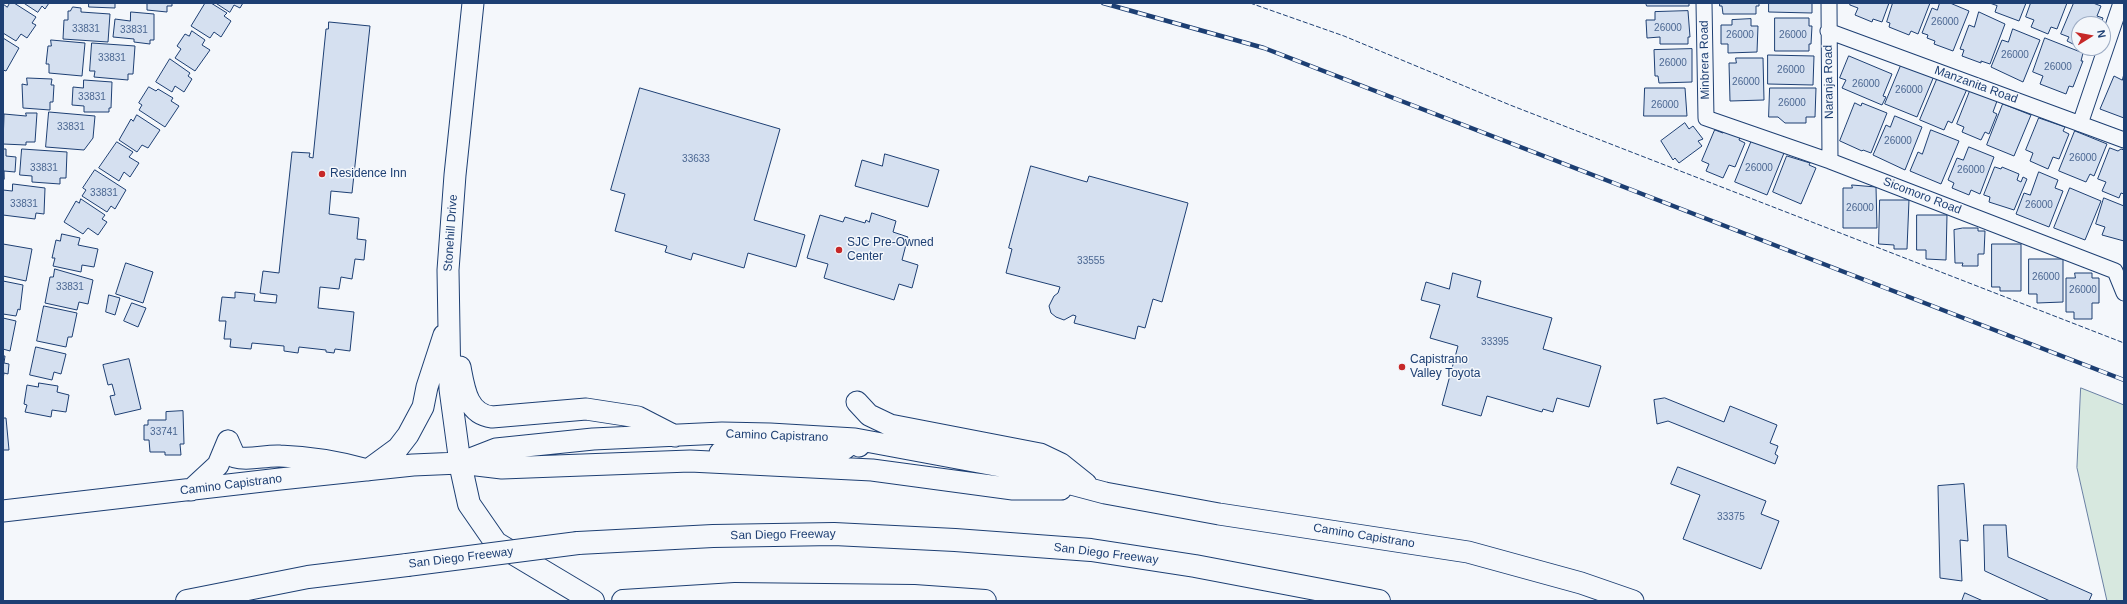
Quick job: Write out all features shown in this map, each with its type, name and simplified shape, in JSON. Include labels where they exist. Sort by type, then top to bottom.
[{"type":"highway","points":[[460,463],[469,504],[496,543],[593,601]]},
{"type":"highway","name":"San Diego Freeway","points":[[187,601],[308,577],[578,543],[712,536],[834,534],[955,540],[1092,550],[1195,566],[1380,601]]},
{"type":"highway","points":[[623,601],[735,594],[914,596],[985,601]]},
{"type":"main road","name":"Stonehill Drive","points":[[460,463],[450,390],[450,317],[448,270],[454,182],[473,3]]},
{"type":"main road","points":[[450,317],[465,392],[473,409],[484,416],[586,409],[638,417],[676,437]]},
{"type":"main road","points":[[191,490],[218,465],[228,441],[234,457],[241,459],[279,456],[331,460],[368,470],[398,448],[408,435],[423,406],[427,387],[450,317]]},
{"type":"main road","points":[[857,402],[869,415],[890,425],[1040,454],[1061,464],[1091,488]]},
{"type":"main road","name":"Camino Capistrano","points":[[460,463],[496,449],[593,439],[676,437],[722,433],[855,439],[1011,468],[1091,488],[1105,493],[1219,514],[1468,552],[1580,583],[1633,601]]},
{"type":"main road","points":[[690,461],[732,450],[755,449],[827,454],[839,453],[848,448],[855,439],[861,449],[876,460],[893,465],[1042,489]]},
{"type":"main road","name":"Camino Capistrano","points":[[3,511],[368,470],[460,463],[502,468],[690,461],[872,470],[973,485],[1013,489],[1091,488]]},
{"type":"street","name":"Minbrera Road","points":[[1704,3],[1706,118]]},
{"type":"street","name":"Naranja Road","points":[[1828,3],[1830,161]]},
{"type":"street","points":[[2080,124],[2118,4]]},
{"type":"street","name":"Manzanita Road","points":[[1828,30],[2124,140]]},
{"type":"street","name":"Sicomoro Road","points":[[1706,118],[1830,161],[2119,269],[2124,293]]},
{"type":"shaded area","points":[[2081,388],[2124,405],[2124,601],[2107,601],[2077,468]]},
{"type":"building","points":[[10,3],[14,3],[36,17],[32,23],[36,25],[27,38],[21,34],[16,41],[3,33],[3,4],[7,7]]},
{"type":"building","points":[[24,3],[49,3],[45,9],[42,6],[38,12]]},
{"type":"building","points":[[89,3],[115,3],[115,8],[89,7]]},
{"type":"building","points":[[141,3],[172,3],[172,6],[167,6],[167,12],[147,10],[147,4]]},
{"type":"building","points":[[205,3],[211,3],[227,13],[224,16],[231,21],[221,37],[214,32],[210,38],[191,26]]},
{"type":"building","points":[[216,3],[243,3],[240,8],[234,5],[230,12]]},
{"type":"building","points":[[1646,3],[1689,3],[1689,6],[1647,6]]},
{"type":"building","points":[[1720,3],[1759,3],[1759,6],[1756,6],[1756,14],[1723,14]]},
{"type":"building","points":[[1769,3],[1812,3],[1812,13],[1769,12]]},
{"type":"building","points":[[1851,3],[1889,3],[1882,22],[1873,19],[1872,22],[1855,15],[1858,8],[1850,5]]},
{"type":"building","points":[[1893,3],[1930,3],[1918,34],[1911,31],[1909,35],[1889,27],[1890,23],[1887,22]]},
{"type":"building","points":[[1940,3],[1950,3],[1969,11],[1953,51],[1934,44],[1935,41],[1927,38],[1928,35],[1922,33],[1932,8],[1937,10]]},
{"type":"building","points":[[1990,3],[2026,3],[2019,21],[1995,12],[1997,6]]},
{"type":"building","points":[[2031,3],[2067,3],[2057,29],[2051,27],[2048,34],[2031,27],[2034,20],[2026,17]]},
{"type":"building","points":[[2074,3],[2093,3],[2101,6],[2097,16],[2071,16],[2071,43],[2067,41],[2069,37],[2061,34]]},
{"type":"building","points":[[73,7],[81,8],[81,12],[110,14],[108,42],[63,39],[64,20],[68,20],[68,11],[70,11]]},
{"type":"building","points":[[1688,11],[1690,37],[1688,37],[1688,44],[1660,44],[1660,37],[1647,38],[1646,20],[1655,20],[1655,12]]},
{"type":"building","points":[[131,12],[154,14],[154,40],[150,40],[150,44],[134,42],[134,39],[113,37],[115,19],[130,21]]},
{"type":"building","points":[[1979,12],[2005,24],[1990,64],[1981,61],[1981,63],[1962,56],[1964,50],[1960,49],[1969,25],[1974,27]]},
{"type":"building","points":[[1775,18],[1809,18],[1809,26],[1812,26],[1809,51],[1775,51]]},
{"type":"building","points":[[1751,19],[1751,26],[1758,26],[1757,52],[1728,53],[1728,44],[1721,44],[1721,25],[1732,25],[1732,20]]},
{"type":"building","name":"Residence Inn","points":[[329,22],[370,26],[352,193],[331,191],[329,214],[359,218],[357,239],[366,240],[364,260],[355,259],[352,279],[341,277],[339,289],[320,287],[318,308],[354,312],[350,351],[335,349],[334,353],[326,352],[326,350],[299,347],[298,353],[284,351],[284,346],[252,343],[251,349],[230,347],[231,339],[224,339],[226,321],[219,321],[222,297],[235,298],[235,292],[255,294],[254,301],[276,303],[277,295],[260,293],[263,271],[279,273],[292,152],[310,153],[309,157],[313,158],[326,29],[328,29]]},
{"type":"building","points":[[2013,29],[2040,40],[2023,82],[1991,67],[2002,40],[2008,42]]},
{"type":"building","points":[[192,31],[205,40],[202,45],[210,50],[195,71],[175,58],[181,49],[177,46],[185,34],[189,36]]},
{"type":"building","points":[[3,38],[19,48],[6,71],[3,70]]},
{"type":"building","points":[[2045,38],[2071,48],[2071,56],[2082,56],[2081,61],[2083,61],[2073,87],[2069,86],[2066,94],[2040,84],[2043,76],[2033,72]]},
{"type":"building","points":[[51,40],[85,43],[82,76],[49,73],[49,64],[46,64],[48,46],[51,46]]},
{"type":"building","points":[[92,43],[135,46],[133,74],[128,74],[128,80],[94,77],[95,71],[90,71]]},
{"type":"building","points":[[1692,49],[1692,82],[1659,83],[1658,76],[1655,76],[1654,50]]},
{"type":"building","points":[[1768,55],[1814,56],[1813,85],[1768,84]]},
{"type":"building","points":[[1849,56],[1892,74],[1883,96],[1886,97],[1882,105],[1842,88],[1846,80],[1840,78]]},
{"type":"building","points":[[1736,58],[1763,58],[1764,100],[1730,101],[1729,63],[1736,63]]},
{"type":"building","points":[[170,59],[190,73],[188,76],[192,79],[184,92],[175,86],[172,92],[156,82]]},
{"type":"building","points":[[1902,63],[1934,76],[1917,117],[1885,104]]},
{"type":"building","points":[[2124,74],[2124,118],[2100,109],[2114,76],[2122,80]]},
{"type":"building","points":[[1938,77],[1967,89],[1952,123],[1948,121],[1944,130],[1920,120]]},
{"type":"building","points":[[27,78],[52,79],[51,85],[54,85],[53,102],[50,102],[50,110],[23,108],[22,84],[27,85]]},
{"type":"building","points":[[84,80],[112,82],[111,108],[109,108],[109,112],[84,112],[84,106],[72,105],[73,87],[83,88]]},
{"type":"building","points":[[149,87],[156,91],[158,89],[173,98],[171,101],[179,106],[165,127],[139,110],[142,105],[139,103]]},
{"type":"building","points":[[640,88],[780,129],[754,220],[805,235],[796,267],[748,253],[744,268],[693,253],[691,260],[665,252],[667,246],[615,231],[625,194],[611,190]]},
{"type":"building","points":[[1645,88],[1685,88],[1687,116],[1644,116]]},
{"type":"building","points":[[1770,88],[1816,88],[1815,117],[1806,117],[1806,123],[1785,123],[1778,117],[1769,117]]},
{"type":"building","points":[[1970,91],[1997,101],[1993,112],[1997,114],[1989,134],[1985,132],[1981,140],[1962,132],[1964,127],[1957,124]]},
{"type":"building","points":[[1855,103],[1861,106],[1862,103],[1887,113],[1871,153],[1862,151],[1840,141]]},
{"type":"building","points":[[2003,104],[2031,115],[2014,156],[1987,145]]},
{"type":"building","points":[[49,112],[95,116],[93,138],[84,150],[46,147]]},
{"type":"building","points":[[26,113],[37,113],[35,142],[26,142],[26,145],[3,144],[4,114],[26,116]]},
{"type":"building","points":[[137,115],[160,130],[148,148],[142,145],[137,152],[119,140],[131,119],[133,121]]},
{"type":"building","points":[[1895,116],[1922,127],[1905,170],[1873,155],[1886,125],[1890,127]]},
{"type":"building","points":[[2039,118],[2065,127],[2063,131],[2069,134],[2059,159],[2053,157],[2048,169],[2030,161],[2033,153],[2026,150]]},
{"type":"building","points":[[1685,123],[1689,129],[1693,126],[1703,139],[1698,141],[1702,146],[1679,163],[1675,158],[1673,160],[1661,141]]},
{"type":"building","points":[[1715,130],[1723,133],[1724,130],[1740,137],[1739,140],[1745,143],[1735,167],[1729,165],[1723,178],[1706,171],[1709,164],[1702,161]]},
{"type":"building","points":[[1931,130],[1959,141],[1941,184],[1910,171],[1918,152],[1922,154]]},
{"type":"building","points":[[2075,131],[2107,144],[2094,176],[2090,174],[2086,182],[2059,171]]},
{"type":"building","points":[[1752,140],[1784,153],[1767,195],[1735,182]]},
{"type":"building","points":[[117,142],[133,152],[129,157],[139,163],[130,177],[124,172],[119,181],[99,168]]},
{"type":"building","points":[[1969,147],[1994,157],[1980,194],[1971,190],[1969,195],[1952,188],[1954,183],[1948,180],[1957,158],[1963,160]]},
{"type":"building","points":[[2110,148],[2118,151],[2121,149],[2124,150],[2124,194],[2121,193],[2119,198],[2102,191],[2106,182],[2098,179]]},
{"type":"building","points":[[3,149],[6,149],[6,156],[16,157],[15,172],[4,171],[4,179]]},
{"type":"building","points":[[22,149],[67,152],[66,178],[60,178],[60,184],[32,182],[32,176],[20,175]]},
{"type":"building","points":[[885,154],[939,170],[928,207],[855,186],[862,160],[882,166]]},
{"type":"building","points":[[1787,156],[1810,163],[1809,165],[1816,168],[1801,204],[1773,192]]},
{"type":"building","points":[[1031,166],[1087,182],[1089,176],[1188,203],[1162,302],[1153,299],[1145,328],[1138,326],[1135,339],[1074,323],[1076,316],[1073,315],[1064,320],[1056,317],[1051,313],[1049,306],[1054,296],[1058,293],[1060,287],[1006,273],[1012,249],[1009,248]]},
{"type":"building","points":[[1995,167],[2001,169],[2002,167],[2019,174],[2017,180],[2021,182],[2023,177],[2027,179],[2014,210],[1989,202],[1990,197],[1984,195]]},
{"type":"building","points":[[95,170],[126,190],[115,209],[111,206],[107,212],[82,196],[86,190],[83,188]]},
{"type":"building","points":[[2039,172],[2058,180],[2055,188],[2063,191],[2049,227],[2016,214],[2024,193],[2030,195]]},
{"type":"building","points":[[13,184],[45,188],[44,214],[36,213],[35,219],[3,215],[3,190],[12,191]]},
{"type":"building","points":[[1852,185],[1876,187],[1877,228],[1843,228],[1843,188],[1852,188]]},
{"type":"building","points":[[2070,188],[2101,201],[2085,240],[2054,228]]},
{"type":"building","points":[[2104,198],[2124,206],[2124,241],[2102,235],[2105,227],[2096,224]]},
{"type":"building","points":[[81,199],[105,215],[102,219],[107,222],[98,235],[88,228],[83,234],[64,222],[76,201],[79,203]]},
{"type":"building","points":[[1880,200],[1909,200],[1907,249],[1894,249],[1894,245],[1879,244]]},
{"type":"building","points":[[872,213],[896,221],[893,232],[908,237],[902,260],[918,265],[912,288],[899,284],[894,300],[824,278],[828,264],[807,258],[820,215],[843,222],[845,217],[865,223],[866,220],[869,222]]},
{"type":"building","points":[[1917,215],[1947,215],[1946,260],[1926,259],[1926,250],[1917,250]]},
{"type":"building","points":[[1963,228],[1978,228],[1978,231],[1985,231],[1984,254],[1978,254],[1978,266],[1962,266],[1963,263],[1955,263],[1954,230]]},
{"type":"building","points":[[62,234],[80,238],[78,245],[98,249],[94,267],[82,265],[81,272],[53,266],[55,258],[52,258],[56,240],[60,241]]},
{"type":"building","points":[[3,244],[32,249],[26,281],[3,276]]},
{"type":"building","points":[[1992,244],[2021,244],[2021,291],[2000,291],[2000,287],[1992,287]]},
{"type":"building","points":[[2029,259],[2063,259],[2063,302],[2037,303],[2037,294],[2029,294]]},
{"type":"building","points":[[126,263],[153,272],[143,303],[116,294]]},
{"type":"building","points":[[55,269],[93,280],[88,304],[79,302],[77,310],[45,303],[50,277],[53,277]]},
{"type":"building","points":[[1453,273],[1481,281],[1477,297],[1552,318],[1543,349],[1601,366],[1589,407],[1557,398],[1553,412],[1543,409],[1542,412],[1487,396],[1481,416],[1442,405],[1458,346],[1430,338],[1440,305],[1421,300],[1426,282],[1449,289]]},
{"type":"building","points":[[2075,273],[2092,273],[2092,278],[2099,278],[2099,303],[2092,303],[2092,319],[2074,319],[2074,312],[2066,312],[2066,278],[2075,278]]},
{"type":"building","points":[[3,281],[23,285],[20,310],[18,309],[16,316],[3,314]]},
{"type":"building","points":[[109,295],[120,298],[115,315],[106,312]]},
{"type":"building","points":[[132,303],[146,308],[138,327],[124,321]]},
{"type":"building","points":[[44,306],[77,313],[72,337],[68,337],[66,347],[37,341]]},
{"type":"building","points":[[3,318],[16,321],[10,351],[3,349]]},
{"type":"building","points":[[36,347],[66,354],[61,374],[54,372],[52,380],[30,375]]},
{"type":"building","points":[[3,356],[5,356],[4,363],[9,364],[8,374],[4,373],[3,379]]},
{"type":"building","points":[[129,359],[141,409],[115,415],[110,396],[115,395],[112,384],[108,385],[103,365]]},
{"type":"building","points":[[39,383],[58,386],[57,392],[69,395],[66,412],[52,410],[51,417],[25,412],[27,405],[24,404],[27,385],[38,387]]},
{"type":"building","points":[[1665,398],[1724,422],[1730,406],[1777,425],[1770,443],[1778,446],[1775,454],[1778,456],[1775,464],[1668,421],[1657,424],[1654,400]]},
{"type":"building","points":[[183,411],[184,444],[180,444],[181,455],[165,455],[165,452],[150,452],[149,440],[144,440],[144,425],[148,425],[148,420],[166,420],[166,412]]},
{"type":"building","points":[[3,418],[6,418],[9,450],[3,450]]},
{"type":"building","points":[[1678,467],[1766,501],[1761,514],[1779,521],[1761,569],[1683,539],[1700,495],[1671,484]]},
{"type":"building","points":[[1964,484],[1968,541],[1960,540],[1962,581],[1940,578],[1938,486]]},
{"type":"building","points":[[1984,525],[2006,525],[2008,557],[2092,594],[2089,601],[2050,601],[1985,571]]},
{"type":"building","points":[[1965,593],[1983,601],[1962,601]]},
{"type":"railway","points":[[1103,3],[1264,48],[2124,380]]},
{"type":"fence","points":[[1250,3],[1344,36],[1510,105],[2124,343]]},
{"type":"place","name":"Residence Inn","points":[[322,174]]},
{"type":"place","name":"SJC Pre-Owned Center","points":[[839,250]]},
{"type":"place","name":"Capistrano Valley Toyota","points":[[1402,367]]}]
